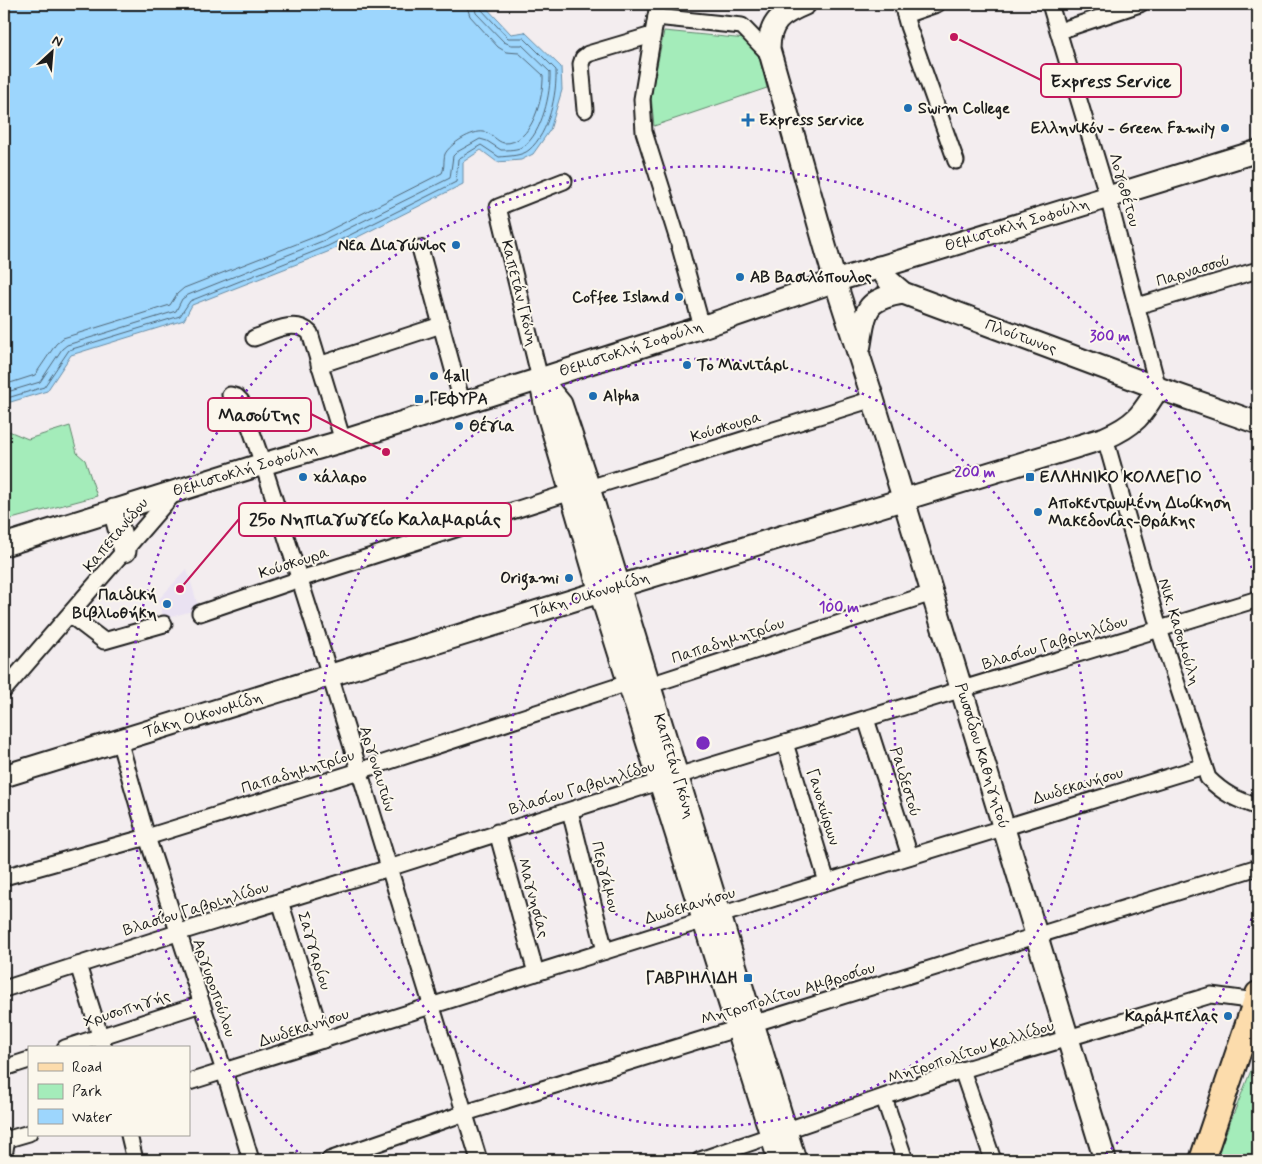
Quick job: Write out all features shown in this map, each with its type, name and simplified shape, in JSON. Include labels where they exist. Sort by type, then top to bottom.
[{"type":"main road","points":[[805,4],[784,14],[775,22],[770,31],[770,52],[835,280]]},
{"type":"main road","name":"Θεμιστοκλή Σοφούλη","points":[[4,545],[540,379],[702,327],[835,280],[1258,151]]},
{"type":"main road","name":"Πλούτωνος","points":[[879,267],[889,281],[903,293],[1158,388],[1258,423]]},
{"type":"main road","name":"Ρωσσίδου Καθηγητού","points":[[835,280],[859,353],[1105,1160]]},
{"type":"main road","points":[[859,353],[864,319],[869,308],[880,298],[903,293]]},
{"type":"main road","name":"Καπετάν Γκόνη","points":[[540,379],[546,408],[580,490],[609,589],[628,683],[669,779],[779,1134],[795,1160]]},
{"type":"main road","name":"Τάκη Οικονομίδη","points":[[4,776],[1106,438],[1123,431],[1134,423],[1144,412],[1158,388]]},
{"type":"main road","points":[[114,510],[125,551]]},
{"type":"main road","name":"Καπετάν Γκόνη","points":[[609,589],[650,685],[669,779]]},
{"type":"main road","points":[[1202,1160],[1257,998]]},
{"type":"main road","name":"Καπετάν Γκόνη","points":[[779,1134],[779,1160]]},
{"type":"street","points":[[937,4],[904,10],[956,161]]},
{"type":"street","name":"Λογοθέτου","points":[[1050,4],[1108,197],[1158,388]]},
{"type":"street","points":[[1059,31],[1140,4]]},
{"type":"street","points":[[702,327],[678,240],[644,132],[642,99],[657,10],[742,26],[770,52]]},
{"type":"street","points":[[585,110],[581,64],[583,58],[596,51],[652,35]]},
{"type":"street","name":"Καπετάν Γκόνη","points":[[540,379],[498,207],[564,181]]},
{"type":"street","points":[[420,248],[462,402]]},
{"type":"street","name":"Παρνασσού","points":[[1138,306],[1258,270]]},
{"type":"street","points":[[319,364],[441,325]]},
{"type":"street","points":[[254,338],[292,326],[305,328],[310,333],[343,441]]},
{"type":"street","name":"Αργοναυτών","points":[[230,395],[237,397],[241,401],[263,464],[479,1160]]},
{"type":"street","name":"Κούσκουρα","points":[[200,613],[300,579],[873,399]]},
{"type":"street","name":"Νικ. Κασομούλη","points":[[1106,438],[1158,630],[1208,778],[1220,790],[1234,798],[1258,807]]},
{"type":"street","name":"Καπετανίδου","points":[[4,690],[175,492]]},
{"type":"street","name":"Παπαδημητρίου","points":[[650,685],[932,593]]},
{"type":"street","name":"Βλασίου Γαβριηλίδου","points":[[4,989],[177,933],[389,868],[497,832],[1258,599]]},
{"type":"street","points":[[70,615],[104,641],[164,624]]},
{"type":"street","name":"Παπαδημητρίου","points":[[4,877],[147,837],[359,771],[628,683]]},
{"type":"street","name":"Ραιδεστού","points":[[866,718],[910,856]]},
{"type":"street","name":"Αργυροπούλου","points":[[119,740],[177,933],[224,1071],[251,1160]]},
{"type":"street","name":"Γανοχώρων","points":[[785,743],[827,882]]},
{"type":"street","name":"Δωδεκανήσου","points":[[190,1082],[712,917],[1204,766]]},
{"type":"street","name":"Περγάμου","points":[[570,811],[605,951]]},
{"type":"street","name":"Μαγνησίας","points":[[497,832],[536,973]]},
{"type":"street","name":"Μητροπολίτου Αμβροσίου","points":[[329,1160],[465,1113],[1258,867]]},
{"type":"street","name":"Σαγγαρίου","points":[[280,901],[323,1040]]},
{"type":"street","points":[[78,965],[102,1042]]},
{"type":"street","name":"Μητροπολίτου Καλλίδου","points":[[700,1160],[962,1070],[1211,995],[1257,998]]},
{"type":"street","name":"Χρυσοπηγής","points":[[77,1046],[102,1042],[200,1004]]},
{"type":"street","points":[[4,1068],[28,1060]]},
{"type":"street","points":[[962,1070],[992,1160]]},
{"type":"street","points":[[884,1098],[905,1160]]},
{"type":"street","points":[[4,1156],[4,1138],[28,1133]]},
{"type":"street","points":[[129,1136],[135,1160]]},
{"type":"shaded area","points":[[187,569],[199,609],[164,619],[158,600]]},
{"type":"green space","points":[[664,31],[746,39],[759,56],[767,88],[654,126],[651,96]]},
{"type":"green space","points":[[70,426],[77,453],[85,460],[97,496],[4,521],[4,429],[28,439]]},
{"type":"green space","points":[[1258,1053],[1258,1155],[1240,1160],[1215,1160]]},
{"type":"water","points":[[4,4],[483,4],[511,34],[525,32],[561,67],[562,90],[550,130],[533,154],[521,160],[497,162],[481,150],[463,162],[463,184],[330,251],[192,305],[184,320],[71,355],[47,391],[4,404]]},
{"type":"place","name":"Express Service","points":[[954,37]]},
{"type":"place","name":"Swim College","points":[[908,108]]},
{"type":"place","name":"Express service","points":[[748,120]]},
{"type":"place","name":"Ελληνικόν - Green Family","points":[[1225,128]]},
{"type":"place","name":"Νεα Διαγώνιος","points":[[456,245]]},
{"type":"place","name":"ΑΒ Βασιλόπουλος","points":[[740,277]]},
{"type":"place","name":"Coffee Island","points":[[679,297]]},
{"type":"place","name":"Το Μανιτάρι","points":[[687,365]]},
{"type":"place","name":"4all","points":[[434,376]]},
{"type":"place","name":"Alpha","points":[[593,396]]},
{"type":"place","name":"ΓΕΦΥΡΑ","points":[[419,399]]},
{"type":"place","name":"Θέγια","points":[[459,426]]},
{"type":"place","name":"Μασούτης","points":[[386,452]]},
{"type":"place","name":"χάλαρο","points":[[303,477]]},
{"type":"place","name":"ΕΛΛΗΝΙΚΟ ΚΟΛΛΕΓΙΟ","points":[[1030,477]]},
{"type":"place","name":"Αποκεντρωμένη Διοίκηση Μακεδονίας-Θράκης","points":[[1038,512]]},
{"type":"place","name":"Origami","points":[[569,578]]},
{"type":"place","name":"25ο Νηπιαγωγείο Καλαμαριάς","points":[[180,589]]},
{"type":"place","name":"Παιδική Βιβλιοθήκη","points":[[167,604]]},
{"type":"place","name":"ΓΑΒΡΙΗΛΙΔΗ","points":[[748,978]]},
{"type":"place","name":"Καράμπελας","points":[[1228,1016]]}]
